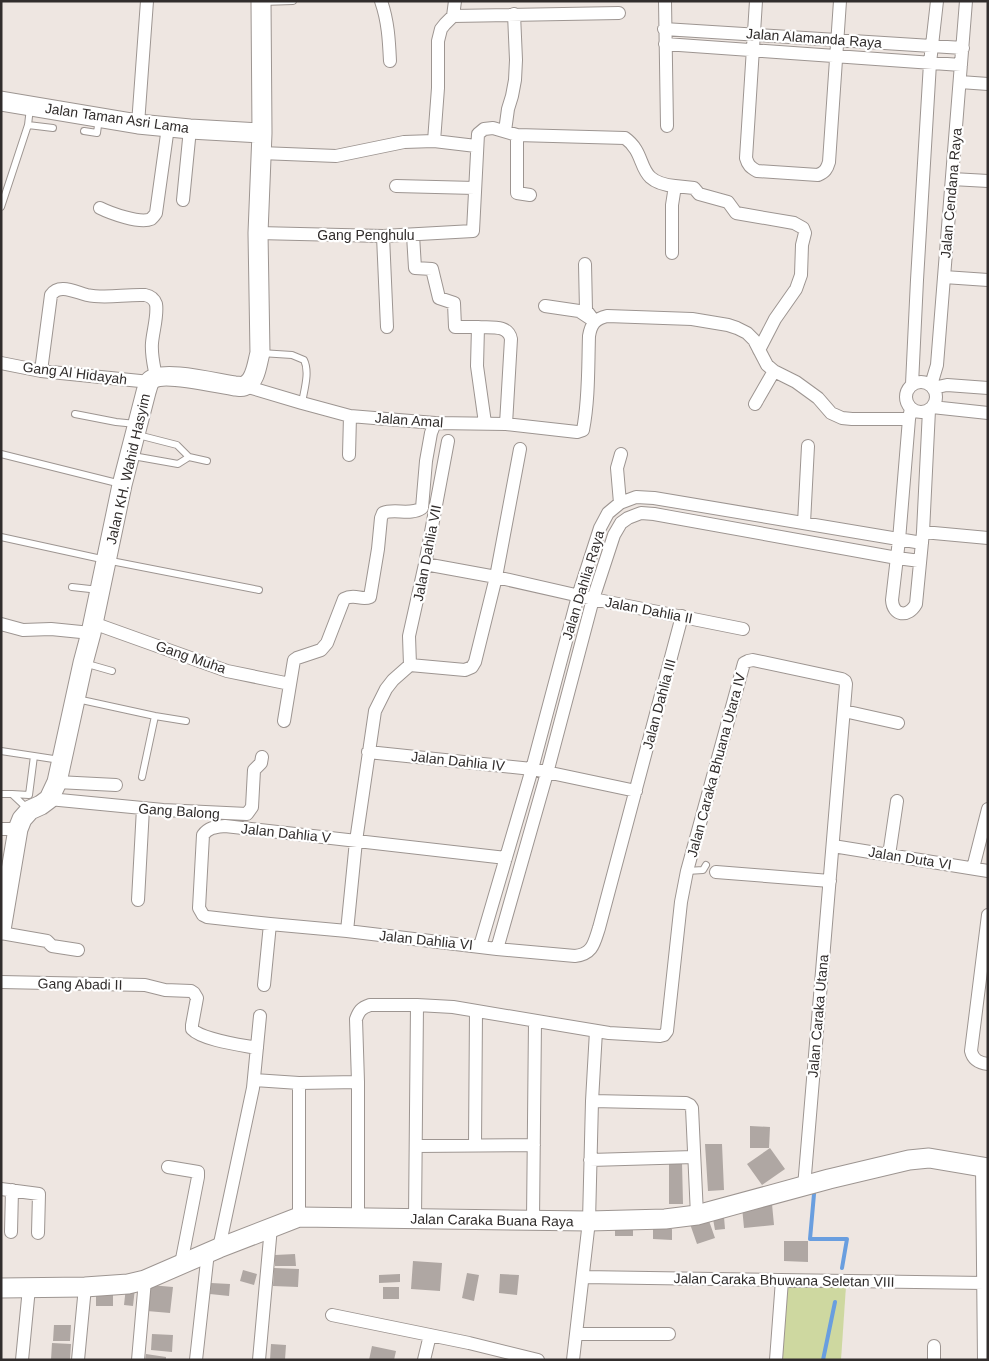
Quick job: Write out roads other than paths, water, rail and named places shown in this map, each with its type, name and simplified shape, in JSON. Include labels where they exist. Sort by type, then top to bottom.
[{"type":"street","points":[[138,124],[147,1]]},
{"type":"street","points":[[246,386],[256,372],[260,353],[258,233],[262,133],[261,1]]},
{"type":"street","points":[[381,1],[389,38],[390,61]]},
{"type":"street","points":[[434,140],[438,88],[438,41],[441,30],[453,16],[455,1]]},
{"type":"street","points":[[665,1],[667,126]]},
{"type":"street","points":[[756,1],[746,158],[750,167],[757,171],[818,175],[824,172],[829,162],[840,1]]},
{"type":"street","name":"Jalan Cendana Raya","points":[[912,384],[916,280],[930,63],[937,1]]},
{"type":"street","name":"Jalan Cendana Raya","points":[[932,386],[937,365],[966,1]]},
{"type":"street","points":[[453,16],[521,10],[619,14]]},
{"type":"street","points":[[521,10],[515,80],[508,109],[517,193],[530,195]]},
{"type":"street","name":"Jalan Alamanda Raya","points":[[664,29],[963,48]]},
{"type":"street","name":"Jalan Alamanda Raya","points":[[665,44],[962,65]]},
{"type":"street","points":[[960,82],[988,84]]},
{"type":"street","name":"Jalan Taman Asri Lama","points":[[1,101],[138,124],[262,133]]},
{"type":"street","points":[[100,208],[118,216],[145,220],[152,218],[156,212],[168,127]]},
{"type":"street","points":[[396,186],[476,188],[476,146],[478,134],[484,129],[493,128],[511,133],[625,138],[638,151],[644,169],[651,178],[666,185],[694,188],[699,194],[728,202],[736,213],[794,223],[803,228],[805,233],[802,244],[801,275],[796,290],[775,319],[759,350]]},
{"type":"street","points":[[183,200],[190,129]]},
{"type":"street","points":[[261,153],[336,156],[404,142],[434,140],[476,146]]},
{"type":"street","points":[[952,180],[988,181]]},
{"type":"street","points":[[672,253],[672,205],[676,186]]},
{"type":"street","name":"Gang Penghulu","points":[[258,233],[383,236],[473,231],[476,188]]},
{"type":"street","points":[[413,235],[415,268],[432,269],[439,298],[454,303],[456,327],[502,328],[507,330],[511,339],[506,424]]},
{"type":"street","points":[[383,236],[387,327]]},
{"type":"street","points":[[585,264],[586,310],[595,322]]},
{"type":"street","points":[[944,277],[988,280]]},
{"type":"street","points":[[41,371],[51,295],[54,291],[59,289],[88,295],[119,297],[142,295],[150,296],[154,299],[156,305],[152,344],[153,380]]},
{"type":"street","points":[[545,306],[579,311],[595,322]]},
{"type":"street","points":[[595,322],[600,318],[615,316],[692,319],[738,328],[754,340],[768,365],[774,371],[796,382],[818,398],[831,413],[842,418],[852,420],[910,414],[931,409],[988,413]]},
{"type":"street","name":"Jalan Amal","points":[[246,386],[350,416],[436,423],[506,424],[577,432],[583,430],[584,424],[587,404],[589,336],[590,328],[595,322]]},
{"type":"street","points":[[478,327],[477,366],[485,423]]},
{"type":"street","name":"Gang Al Hidayah","points":[[1,363],[41,371],[153,380]]},
{"type":"street","points":[[755,404],[774,371]]},
{"type":"street","name":"Jalan KH. Wahid Hasyim","points":[[49,799],[57,782],[122,485],[146,392],[153,380],[172,376],[229,386],[246,386]]},
{"type":"street","points":[[924,381],[932,386],[936,392],[936,398],[931,409],[916,604],[912,611],[905,614],[896,612],[892,606],[892,600],[910,414],[905,398],[907,390],[912,384],[924,381]]},
{"type":"street","points":[[932,386],[947,385],[988,388]]},
{"type":"street","points":[[349,455],[350,416]]},
{"type":"street","points":[[284,721],[294,660],[321,650],[328,643],[344,599],[353,596],[364,599],[370,597],[383,513],[390,511],[413,512],[422,508],[426,461],[431,433],[436,423]]},
{"type":"street","name":"Jalan Dahlia VII","points":[[410,664],[410,636],[448,441]]},
{"type":"street","points":[[804,523],[808,446]]},
{"type":"street","points":[[348,931],[356,841],[375,711],[381,696],[393,680],[410,664],[465,670],[472,667],[475,662],[496,577],[520,450]]},
{"type":"street","points":[[621,454],[617,468],[620,503],[636,497],[654,498],[899,540],[922,537],[988,538]]},
{"type":"street","name":"Jalan Dahlia Raya","points":[[480,946],[532,769],[578,596],[600,528],[608,513],[620,503]]},
{"type":"street","name":"Jalan Dahlia Raya","points":[[497,949],[594,599],[614,535],[621,523],[640,513],[654,514],[897,558],[920,560]]},
{"type":"street","name":"Jalan Dahlia II","points":[[425,564],[743,628]]},
{"type":"street","name":"Jalan Dahlia III","points":[[583,955],[590,951],[597,934],[682,616]]},
{"type":"street","name":"Gang Muha","points":[[1,624],[23,630],[92,628],[227,670],[290,684]]},
{"type":"street","name":"Jalan Caraka Bhuana Utara IV","points":[[358,1082],[356,1019],[362,1008],[370,1005],[453,1007],[609,1033],[660,1036],[667,1031],[686,871],[744,664],[748,660],[845,681],[833,846]]},
{"type":"street","points":[[844,711],[898,723]]},
{"type":"street","name":"Jalan Dahlia IV","points":[[368,752],[532,769],[547,773]]},
{"type":"street","name":"Gang Balong","points":[[49,799],[143,808],[247,814],[252,807],[254,770],[262,763],[262,757]]},
{"type":"street","points":[[547,773],[636,791]]},
{"type":"street","points":[[57,782],[116,785]]},
{"type":"street","points":[[49,799],[30,810],[10,829],[1,931],[47,941],[52,946],[78,950]]},
{"type":"street","points":[[890,855],[897,801]]},
{"type":"street","points":[[138,900],[143,808]]},
{"type":"street","points":[[973,868],[988,809]]},
{"type":"street","name":"Jalan Dahlia V","points":[[199,908],[203,835],[206,830],[225,826],[356,841]]},
{"type":"street","points":[[356,841],[506,858]]},
{"type":"street","name":"Jalan Duta VI","points":[[833,846],[988,871]]},
{"type":"street","name":"Jalan Caraka Utana","points":[[815,1184],[833,846]]},
{"type":"street","points":[[711,869],[830,881]]},
{"type":"street","name":"Jalan Dahlia VI","points":[[199,908],[203,915],[207,917],[348,931],[497,949],[575,956],[583,955]]},
{"type":"street","points":[[988,916],[972,1050],[975,1060],[988,1064]]},
{"type":"street","points":[[264,985],[270,924]]},
{"type":"street","name":"Gang Abadi II","points":[[1,982],[145,985],[194,992],[197,998],[192,1029],[196,1033],[216,1040],[257,1048]]},
{"type":"street","points":[[415,1219],[417,1005]]},
{"type":"street","points":[[475,1145],[476,1011]]},
{"type":"street","points":[[196,1360],[213,1250],[254,1080],[260,1016]]},
{"type":"street","points":[[533,1220],[535,1021]]},
{"type":"street","points":[[574,1360],[589,1221],[596,1031]]},
{"type":"street","points":[[254,1080],[299,1083],[358,1082],[358,1218]]},
{"type":"street","points":[[299,1083],[299,1217]]},
{"type":"street","points":[[592,1101],[686,1103],[690,1105],[692,1108],[697,1215]]},
{"type":"street","points":[[416,1146],[534,1145]]},
{"type":"street","points":[[590,1160],[694,1158]]},
{"type":"street","name":"Jalan Caraka Buana Raya","points":[[1,1288],[85,1287],[128,1284],[144,1280],[213,1250],[299,1217],[589,1221],[665,1219],[697,1215],[909,1160],[929,1158],[985,1167]]},
{"type":"street","points":[[168,1167],[198,1172],[181,1264]]},
{"type":"street","points":[[984,1360],[985,1167]]},
{"type":"street","points":[[11,1232],[7,1190],[39,1194],[38,1233]]},
{"type":"street","points":[[260,1360],[271,1227]]},
{"type":"street","name":"Jalan Caraka Bhuwana Seletan VIII","points":[[583,1277],[984,1283]]},
{"type":"street","points":[[138,1360],[144,1280]]},
{"type":"street","points":[[776,1360],[782,1280]]},
{"type":"street","points":[[78,1360],[85,1287]]},
{"type":"street","points":[[22,1360],[29,1288]]},
{"type":"street","points":[[332,1315],[469,1343],[538,1360]]},
{"type":"street","points":[[576,1334],[669,1334]]},
{"type":"street","points":[[424,1360],[430,1335]]},
{"type":"street","points":[[934,1346],[934,1360]]},
{"type":"lane","points":[[261,1],[293,1]]},
{"type":"lane","points":[[1,207],[28,124],[31,105]]},
{"type":"lane","points":[[84,131],[97,133],[99,118]]},
{"type":"lane","points":[[28,124],[52,128]]},
{"type":"lane","points":[[260,353],[292,355],[304,360],[306,372],[302,403]]},
{"type":"lane","points":[[75,414],[116,422],[136,429],[177,446],[189,457],[207,461]]},
{"type":"lane","points":[[1,454],[122,485]]},
{"type":"lane","points":[[129,456],[178,464],[189,457]]},
{"type":"lane","points":[[1,537],[259,590]]},
{"type":"lane","points":[[72,587],[100,590]]},
{"type":"lane","points":[[83,663],[112,671]]},
{"type":"lane","points":[[76,698],[186,721]]},
{"type":"lane","points":[[142,777],[155,716]]},
{"type":"lane","points":[[1,751],[62,760]]},
{"type":"lane","points":[[1,794],[29,794],[34,756]]},
{"type":"lane","points":[[12,794],[30,810]]},
{"type":"lane","points":[[686,871],[711,869]]},
{"type":"waterway","points":[[814,1194],[810,1239],[847,1239],[842,1268]]},
{"type":"waterway","points":[[823,1360],[835,1302]]}]
